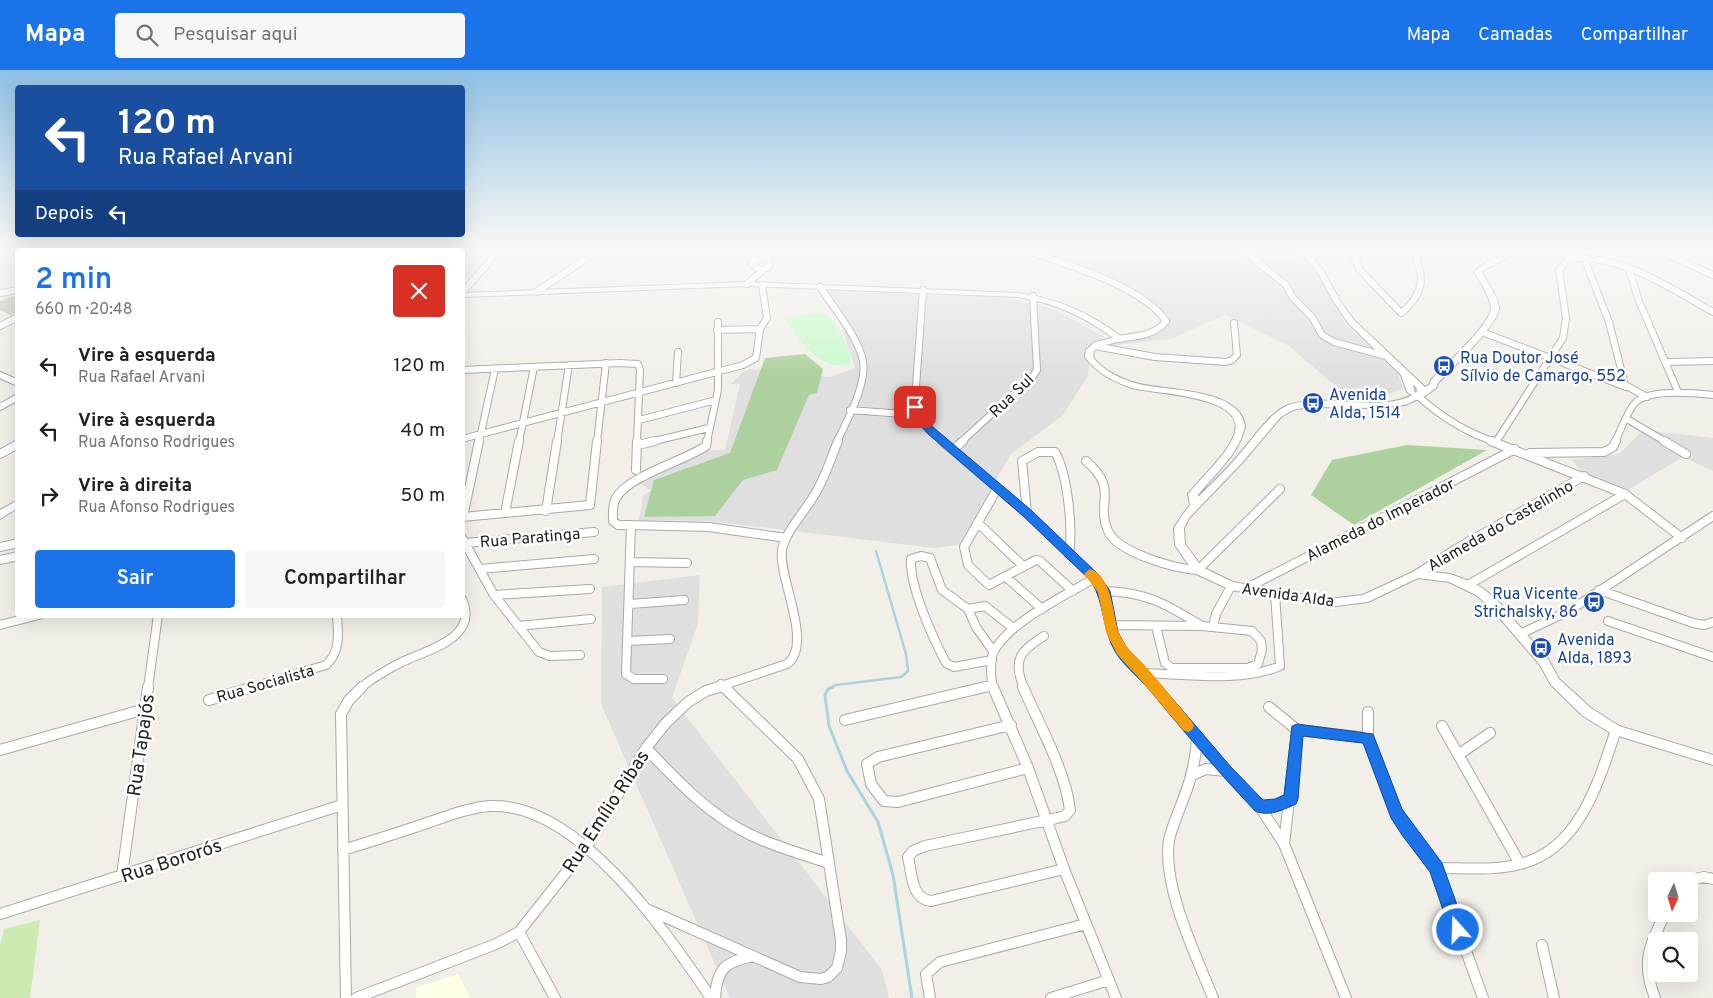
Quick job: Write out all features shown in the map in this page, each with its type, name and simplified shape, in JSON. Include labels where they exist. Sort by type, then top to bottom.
[{"type":"street","points":[[0,293],[15,290]]},
{"type":"street","points":[[465,294],[581,290]]},
{"type":"street","points":[[465,438],[743,365],[756,358],[760,329],[767,318],[763,290]]},
{"type":"street","points":[[760,329],[718,326],[716,400],[706,446],[700,451],[637,481],[617,497],[614,503],[613,521],[618,525],[665,524],[706,526],[742,529],[786,538],[816,493],[860,389],[863,362],[856,342],[822,290]]},
{"type":"street","points":[[923,290],[915,400],[917,415],[930,431],[1027,513],[1095,578],[1104,591],[1115,640],[1121,650],[1143,673],[1226,771],[1260,807],[1284,844],[1346,998]]},
{"type":"street","points":[[929,290],[1033,296],[1049,300],[1075,311],[1119,339]]},
{"type":"street","points":[[1126,290],[1148,302],[1164,315],[1166,321],[1164,326],[1158,330],[1094,346],[1090,350],[1089,357],[1092,362],[1101,370],[1138,387],[1187,393],[1209,398],[1230,408],[1239,417],[1241,425],[1234,443],[1193,494],[1195,505]]},
{"type":"street","points":[[1289,290],[1293,298],[1312,317],[1322,335],[1334,342],[1386,356]]},
{"type":"street","points":[[1331,290],[1341,309],[1350,320],[1405,376],[1418,392],[1454,424],[1471,434],[1515,449],[1625,494],[1682,538]]},
{"type":"street","points":[[1379,290],[1401,313],[1410,307],[1420,290]]},
{"type":"street","name":"Avenida Alda","points":[[1417,574],[1375,595],[1350,602],[1328,602],[1245,589],[1231,586],[1198,570],[1180,545],[1179,528],[1195,505],[1238,462],[1278,416],[1290,408],[1309,404],[1374,405],[1405,402],[1418,392],[1432,386],[1482,332],[1495,310],[1493,300],[1488,290]]},
{"type":"street","points":[[1496,442],[1563,338],[1566,326],[1562,290]]},
{"type":"street","points":[[1597,290],[1609,322],[1626,386]]},
{"type":"street","points":[[1636,290],[1678,392]]},
{"type":"street","points":[[1671,290],[1713,312]]},
{"type":"street","name":"Rua Sul","points":[[953,450],[1033,376],[1037,370],[1033,296]]},
{"type":"street","points":[[0,326],[15,318]]},
{"type":"street","points":[[1094,346],[1155,357],[1226,362],[1232,360],[1237,355],[1234,323]]},
{"type":"street","points":[[1482,332],[1626,386],[1647,397]]},
{"type":"street","points":[[676,383],[678,352]]},
{"type":"street","points":[[1666,362],[1713,361]]},
{"type":"street","points":[[465,517],[590,505],[606,363]]},
{"type":"street","points":[[465,372],[606,363],[638,364],[640,370],[636,470]]},
{"type":"street","points":[[546,510],[569,365]]},
{"type":"street","points":[[504,513],[534,367]]},
{"type":"street","points":[[465,508],[495,369]]},
{"type":"street","points":[[0,375],[15,381]]},
{"type":"street","points":[[0,383],[15,381]]},
{"type":"street","points":[[1525,453],[1593,454],[1609,450],[1613,447],[1636,403],[1647,397],[1678,392],[1713,394]]},
{"type":"street","points":[[0,407],[15,399]]},
{"type":"street","points":[[639,420],[716,400]]},
{"type":"street","points":[[850,410],[917,415]]},
{"type":"street","points":[[1627,419],[1686,454]]},
{"type":"street","points":[[638,445],[709,428]]},
{"type":"street","points":[[0,454],[15,446]]},
{"type":"street","name":"Alameda do Imperador","points":[[1245,589],[1515,449]]},
{"type":"street","points":[[1027,513],[1022,461],[1034,453],[1047,450],[1055,452],[1061,468],[1071,544],[1069,555]]},
{"type":"street","points":[[1570,454],[1567,461],[1572,472]]},
{"type":"street","points":[[1086,461],[1097,470],[1104,480],[1108,531],[1115,540],[1168,566],[1190,571],[1198,570],[1280,489]]},
{"type":"street","name":"Alameda do Castelinho","points":[[1417,574],[1456,549],[1584,476]]},
{"type":"street","points":[[997,489],[964,548],[963,558],[968,567],[990,585],[1036,560],[1073,591]]},
{"type":"street","points":[[1468,585],[1625,494]]},
{"type":"street","points":[[0,515],[15,505]]},
{"type":"street","points":[[1520,634],[1569,611],[1713,516]]},
{"type":"street","points":[[979,524],[1024,566]]},
{"type":"street","points":[[631,525],[630,604],[626,674],[634,679],[663,679]]},
{"type":"street","name":"Rua Paratinga","points":[[465,541],[594,532]]},
{"type":"street","name":"Rua Emílio Ribas","points":[[356,998],[496,944],[519,932],[586,846],[646,748],[666,723],[688,702],[706,691],[721,684],[787,664],[795,656],[798,646],[782,560],[782,549],[786,538]]},
{"type":"street","points":[[465,543],[494,595],[532,645],[544,655],[580,655]]},
{"type":"street","points":[[0,547],[15,544]]},
{"type":"street","points":[[1095,578],[1013,628],[992,656],[954,667],[946,663],[918,594],[909,565],[911,559],[921,556],[930,558],[942,590],[968,609],[992,656],[992,685],[1011,725],[1048,820],[1064,869],[1116,998]]},
{"type":"street","points":[[0,560],[15,557]]},
{"type":"street","points":[[480,569],[594,559]]},
{"type":"street","points":[[631,562],[687,564]]},
{"type":"street","points":[[1417,574],[1450,578],[1480,592],[1494,604],[1544,662],[1555,682],[1587,712],[1616,730],[1713,760]]},
{"type":"street","points":[[1006,577],[1042,609]]},
{"type":"street","points":[[1213,628],[1216,614],[1231,586]]},
{"type":"street","points":[[494,595],[590,589]]},
{"type":"street","points":[[1104,591],[1121,590],[1146,594],[1202,626]]},
{"type":"street","points":[[1599,590],[1692,623],[1704,625],[1713,622]]},
{"type":"street","points":[[1143,673],[1250,674],[1275,671],[1280,666],[1275,594]]},
{"type":"street","points":[[630,604],[684,600]]},
{"type":"street","points":[[346,998],[341,714],[346,703],[363,684],[447,642],[458,634],[468,615],[465,604]]},
{"type":"street","points":[[968,609],[985,606],[1013,628]]},
{"type":"street","points":[[0,625],[27,618]]},
{"type":"street","name":"Rua Tapajós","points":[[122,875],[158,618]]},
{"type":"street","name":"Rua Socialista","points":[[209,700],[326,665],[334,660],[338,651],[337,618]]},
{"type":"street","points":[[518,626],[591,619]]},
{"type":"street","points":[[1608,621],[1713,657]]},
{"type":"street","points":[[1111,625],[1202,626],[1252,631],[1259,634],[1262,638],[1262,656],[1258,664],[1248,668],[1172,668],[1165,663],[1156,626]]},
{"type":"street","points":[[1044,636],[1021,653],[1016,662],[1020,681],[1057,766],[1069,801],[1070,810],[1065,816],[926,846],[913,851],[908,857],[917,895],[923,900],[931,902],[1064,869]]},
{"type":"street","points":[[628,641],[670,639]]},
{"type":"street","points":[[649,910],[753,956],[782,971],[800,977],[817,981],[829,978],[837,971],[841,957],[841,940],[819,799],[798,759],[721,684]]},
{"type":"street","points":[[845,720],[992,685]]},
{"type":"street","points":[[1269,707],[1297,730],[1368,738]]},
{"type":"street","points":[[0,750],[145,708]]},
{"type":"street","points":[[1368,712],[1368,738],[1396,813],[1436,868],[1483,998]]},
{"type":"street","points":[[1011,725],[878,757],[867,764],[873,789],[884,802],[898,802],[1028,768]]},
{"type":"street","points":[[1442,726],[1520,864]]},
{"type":"street","points":[[1284,844],[1291,799],[1297,730]]},
{"type":"street","points":[[1436,868],[1504,867],[1520,864],[1536,859],[1558,843],[1586,810],[1595,793],[1616,730]]},
{"type":"street","points":[[1458,756],[1490,733]]},
{"type":"street","points":[[1197,738],[1197,755],[1192,775],[1168,844],[1169,867],[1173,889],[1213,998]]},
{"type":"street","points":[[646,748],[709,810],[732,826],[759,839],[828,863]]},
{"type":"street","points":[[1192,775],[1206,769],[1226,771]]},
{"type":"street","points":[[1260,807],[1276,806],[1291,799]]},
{"type":"street","name":"Rua Bororós","points":[[0,914],[342,805]]},
{"type":"street","points":[[343,850],[467,810],[491,806],[507,807],[532,814],[586,846],[620,877],[649,910],[713,998]]},
{"type":"street","points":[[1698,878],[1704,877],[1713,879]]},
{"type":"street","points":[[1655,998],[1645,961],[1661,922]]},
{"type":"street","points":[[930,998],[926,974],[940,962],[1086,924]]},
{"type":"street","points":[[519,932],[554,998]]},
{"type":"street","points":[[1542,945],[1554,998]]},
{"type":"street","points":[[713,998],[715,983],[722,969],[732,960],[753,956]]},
{"type":"street","points":[[1051,998],[1109,980]]},
{"type":"shaded area","points":[[816,290],[1005,298],[1030,302],[1053,309],[1105,337],[1086,349],[1085,356],[1089,363],[1088,376],[1063,415],[1011,454],[959,545],[934,548],[710,521],[639,520],[643,496],[651,490],[639,483],[708,450],[725,450],[740,384],[731,384],[743,372],[749,369],[830,377],[855,368],[842,327]]},
{"type":"shaded area","points":[[1133,290],[1326,290],[1345,323],[1398,374],[1403,388],[1389,394],[1353,401],[1289,346],[1225,315],[1171,339],[1091,348],[1161,332],[1169,324],[1168,316],[1153,302]]},
{"type":"shaded area","points":[[1643,430],[1713,438],[1713,471],[1683,457],[1628,490],[1599,483],[1584,474],[1572,460],[1619,454]]},
{"type":"shaded area","points":[[700,575],[698,623],[672,698],[882,970],[889,998],[730,998],[601,704],[602,587]]},
{"type":"shaded area","points":[[458,974],[471,998],[416,998],[416,988]]},
{"type":"green space","points":[[818,312],[827,314],[832,318],[851,353],[850,364],[834,365],[819,358],[805,346],[784,319]]},
{"type":"green space","points":[[805,354],[823,369],[817,393],[809,395],[777,470],[743,480],[715,516],[644,517],[654,480],[730,453],[765,358]]},
{"type":"green space","points":[[1407,445],[1487,450],[1354,525],[1311,495],[1332,460]]},
{"type":"green space","points":[[40,920],[30,998],[0,998],[0,946],[4,929]]},
{"type":"building","points":[[15,297],[15,313],[11,315],[0,310],[0,301]]},
{"type":"waterway","points":[[830,688],[836,685],[901,677],[908,671],[906,654],[876,551]]},
{"type":"waterway","points":[[833,687],[828,689],[825,695],[829,726],[847,771],[878,822],[893,875],[912,998]]},
{"type":"slow traffic","points":[[1090,574],[1104,591],[1112,632],[1121,650],[1188,726]]},
{"type":"place","name":"Rua Doutor José Sílvio de Camargo, 552","points":[[1444,366]]},
{"type":"place","name":"Avenida Alda, 1514","points":[[1313,403]]},
{"type":"place","name":"Rua Vicente Strichalsky, 86","points":[[1594,602]]},
{"type":"place","name":"Avenida Alda, 1893","points":[[1541,648]]},
{"type":"route","points":[[915,407],[917,415],[930,431],[1027,513],[1095,578],[1104,591],[1112,632],[1121,650],[1143,673],[1226,771],[1260,807],[1276,806],[1291,799],[1297,730],[1368,738],[1396,813],[1436,868],[1458,930]]}]
